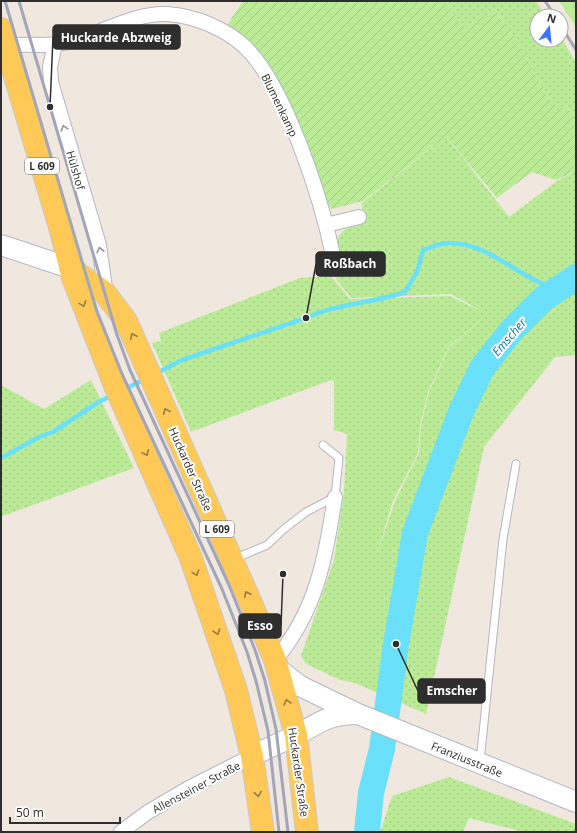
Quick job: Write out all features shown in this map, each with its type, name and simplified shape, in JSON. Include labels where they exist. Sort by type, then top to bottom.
[{"type":"main road","name":"L 609","points":[[4,38],[60,227],[70,268],[123,405],[193,564],[236,690],[252,756],[263,832]]},
{"type":"main road","name":"Huckarder Straße","points":[[70,268],[86,278],[106,295],[126,321],[232,560],[276,664],[296,735],[307,832]]},
{"type":"street","name":"Blumenkamp","points":[[4,38],[17,44],[55,44],[68,42],[135,18],[167,14],[196,20],[224,30],[245,47],[262,68],[277,95],[311,177],[326,225],[333,256]]},
{"type":"street","name":"Hülshof","points":[[55,44],[50,67],[51,82],[99,245],[106,295]]},
{"type":"street","points":[[326,225],[359,217]]},
{"type":"street","name":"Huckarder Straße","points":[[1,245],[70,268]]},
{"type":"street","points":[[276,664],[292,640],[311,602],[327,549],[335,497]]},
{"type":"street","name":"Franziusstraße","points":[[276,664],[300,686],[362,716],[576,802]]},
{"type":"street","name":"Franziusstraße","points":[[252,756],[296,735],[330,716],[362,716]]},
{"type":"street","name":"Allensteiner Straße","points":[[121,832],[148,812],[190,788],[252,756]]},
{"type":"lane","points":[[232,560],[267,546],[284,529],[306,512],[335,497],[339,458],[323,445]]},
{"type":"lane","points":[[477,763],[481,752],[503,539],[516,464]]},
{"type":"green space","points":[[243,1],[443,1],[464,27],[495,10],[516,39],[556,112],[566,105],[576,123],[576,171],[556,180],[532,172],[497,198],[446,136],[363,201],[332,209],[317,195],[277,95],[224,30]]},
{"type":"green space","points":[[443,1],[536,1],[541,8],[529,8],[529,48],[567,48],[576,62],[576,123],[566,105],[556,112],[516,39],[495,10],[464,27]]},
{"type":"green space","points":[[559,1],[576,1],[576,27],[569,16],[569,8],[564,8]]},
{"type":"green space","points":[[446,136],[509,217],[557,181],[576,171],[576,355],[555,357],[484,447],[426,714],[355,683],[340,680],[306,664],[301,656],[334,560],[344,492],[347,434],[334,430],[334,381],[331,380],[191,432],[152,343],[161,341],[159,333],[300,278],[331,276],[350,299],[450,296],[483,312],[451,294],[351,298],[333,275],[340,259],[337,238],[345,229],[363,224],[362,203]],"holes":[[[488,314],[449,347],[429,392],[421,425],[419,453],[395,501],[377,554],[393,501],[418,453],[420,425],[428,392],[449,346]]]},
{"type":"green space","points":[[91,380],[134,468],[3,516],[1,515],[1,385],[44,409]]},
{"type":"green space","points":[[449,777],[576,824],[576,832],[524,832],[469,818],[463,832],[380,832],[392,796]]},
{"type":"waterway","points":[[155,374],[182,360],[317,313],[405,292],[417,272],[423,250],[444,243],[464,245],[478,249],[530,278],[557,289]]},
{"type":"waterway","name":"Emscher","points":[[367,832],[371,793],[382,749],[396,644],[415,533],[461,412],[482,368],[512,330],[543,299],[576,277]]},
{"type":"waterway","points":[[123,390],[145,379]]},
{"type":"waterway","points":[[1,458],[39,437],[53,432],[112,395]]},
{"type":"railway","points":[[5,1],[97,312],[122,374],[222,589],[247,652],[256,681],[268,731],[279,832]]},
{"type":"railway","points":[[19,1],[117,335],[130,370],[229,585],[255,650],[265,681],[276,729],[288,832]]},
{"type":"railway","points":[[545,1],[550,8]]},
{"type":"railway","points":[[569,39],[576,50]]},
{"type":"place","name":"Huckarde Abzweig","points":[[50,107]]},
{"type":"place","name":"Roßbach","points":[[306,318]]},
{"type":"place","name":"Esso","points":[[283,574]]},
{"type":"place","name":"Emscher","points":[[396,644]]}]
